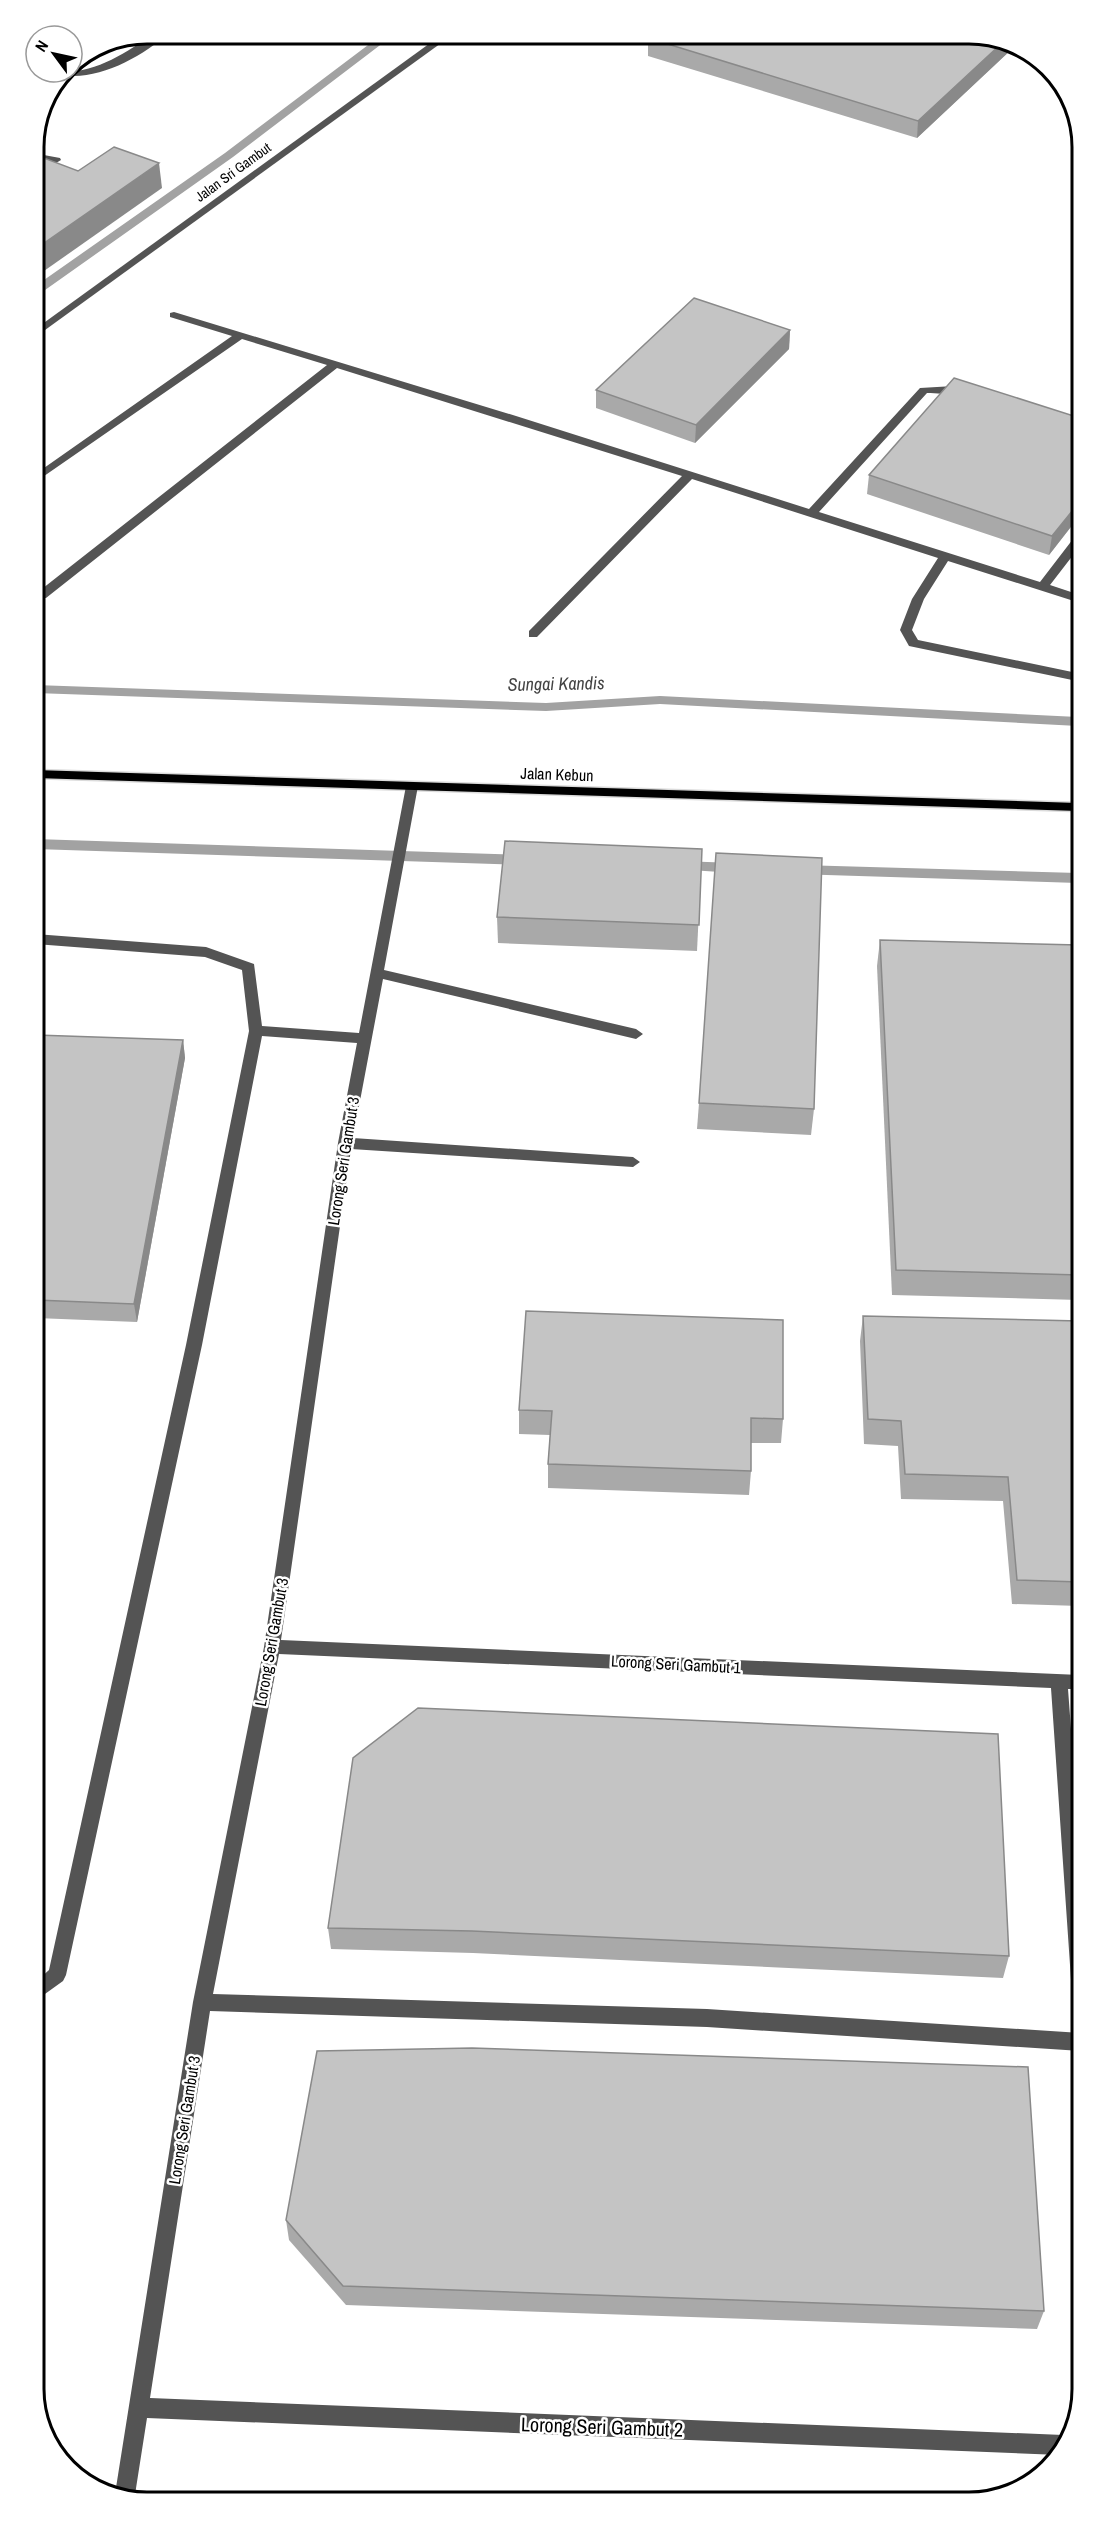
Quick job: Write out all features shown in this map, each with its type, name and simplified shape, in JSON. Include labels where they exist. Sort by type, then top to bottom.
[{"type":"main road","name":"Jalan Kebun","points":[[44,774],[1072,807]]},
{"type":"street","points":[[84,76],[106,68],[145,44]]},
{"type":"street","name":"Jalan Sri Gambut","points":[[44,327],[435,44]]},
{"type":"street","points":[[44,158],[56,160]]},
{"type":"street","points":[[174,315],[1072,596]]},
{"type":"street","points":[[44,473],[241,335]]},
{"type":"street","points":[[44,593],[335,364]]},
{"type":"street","points":[[811,514],[924,390],[954,389],[976,396]]},
{"type":"street","points":[[533,634],[690,475]]},
{"type":"street","points":[[1042,587],[1072,548]]},
{"type":"street","points":[[945,556],[918,599],[906,630],[913,643],[1072,676]]},
{"type":"street","name":"Lorong Seri Gambut 3","points":[[126,2491],[202,2002],[272,1647],[345,1143],[412,786]]},
{"type":"street","points":[[44,940],[206,952],[249,966],[256,1031],[194,1345],[57,1974],[44,1986]]},
{"type":"street","points":[[378,973],[636,1034]]},
{"type":"street","points":[[256,1031],[363,1038]]},
{"type":"street","points":[[345,1143],[633,1162]]},
{"type":"street","name":"Lorong Seri Gambut 1","points":[[272,1647],[1072,1682]]},
{"type":"street","points":[[1059,1681],[1072,1866]]},
{"type":"street","points":[[202,2002],[707,2018],[1072,2041]]},
{"type":"street","name":"Lorong Seri Gambut 2","points":[[140,2408],[1055,2445]]},
{"type":"building","points":[[668,44],[975,44],[997,48],[918,121]]},
{"type":"building","points":[[114,147],[159,163],[44,243],[44,158],[78,171]]},
{"type":"building","points":[[694,298],[790,330],[696,425],[596,390]]},
{"type":"building","points":[[954,378],[1072,415],[1072,511],[1052,536],[869,475]]},
{"type":"building","points":[[505,841],[702,849],[699,925],[497,917]]},
{"type":"building","points":[[716,853],[822,858],[814,1109],[699,1103]]},
{"type":"building","points":[[880,940],[1072,945],[1072,1275],[896,1270]]},
{"type":"building","points":[[44,1035],[183,1040],[134,1304],[44,1300]]},
{"type":"building","points":[[526,1311],[783,1320],[783,1419],[751,1418],[751,1471],[548,1464],[552,1411],[519,1410]]},
{"type":"building","points":[[863,1316],[1072,1321],[1072,1582],[1017,1580],[1008,1477],[905,1474],[901,1421],[868,1419]]},
{"type":"building","points":[[418,1708],[998,1734],[1009,1956],[472,1931],[328,1928],[353,1758]]},
{"type":"building","points":[[472,2048],[1028,2067],[1044,2311],[343,2286],[286,2220],[317,2051]]},
{"type":"waterway","points":[[44,285],[229,155],[376,44]]},
{"type":"waterway","name":"Sungai Kandis","points":[[44,689],[546,707],[660,700],[1072,722]]},
{"type":"waterway","points":[[44,844],[525,860]]},
{"type":"waterway","points":[[680,866],[735,868]]},
{"type":"waterway","points":[[800,870],[1072,878]]}]
